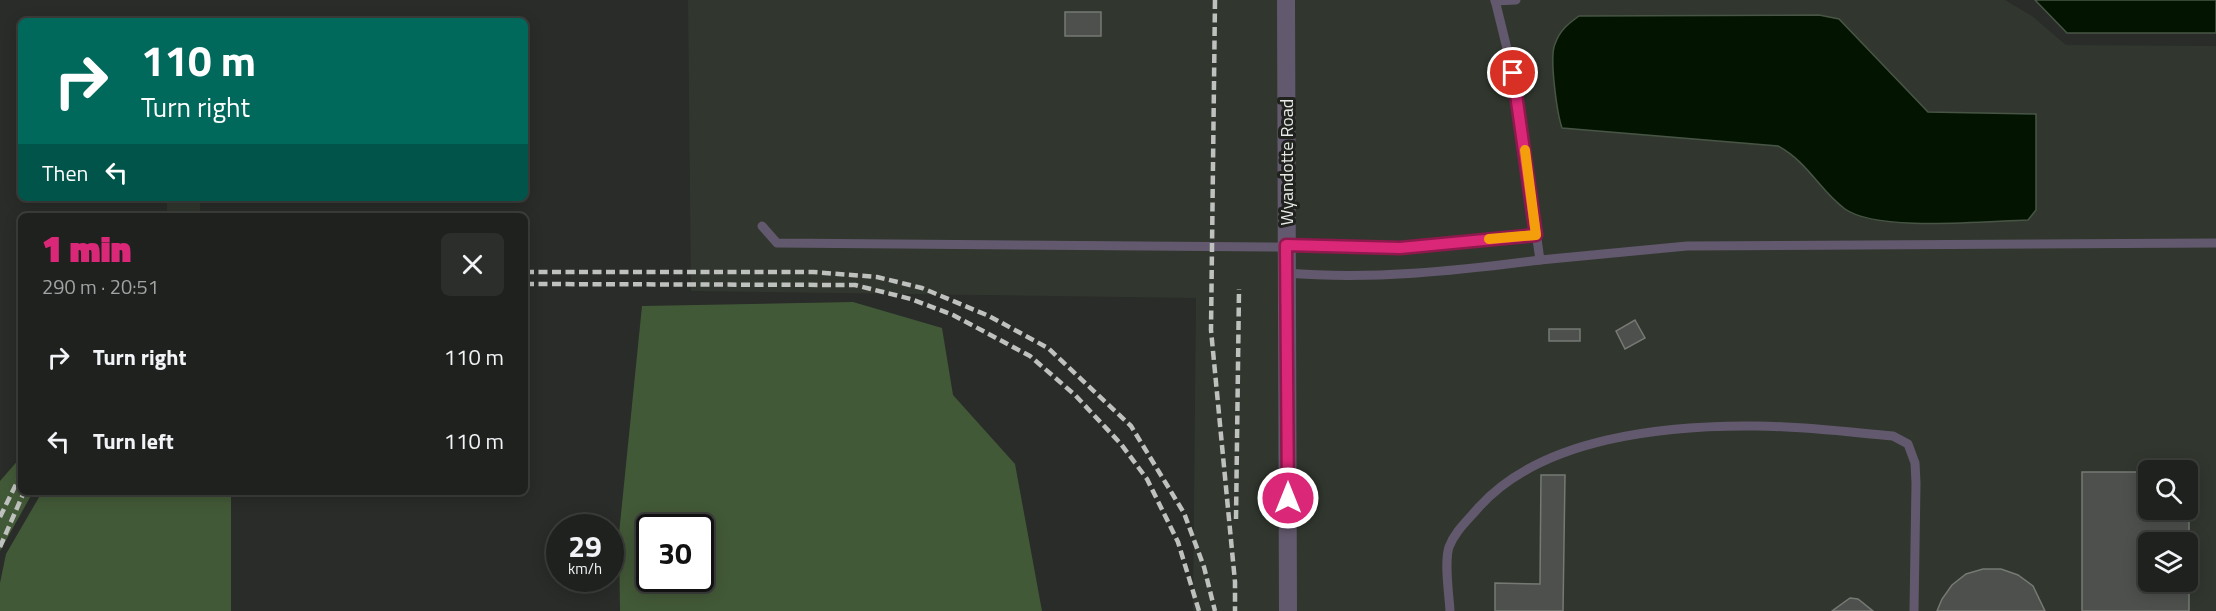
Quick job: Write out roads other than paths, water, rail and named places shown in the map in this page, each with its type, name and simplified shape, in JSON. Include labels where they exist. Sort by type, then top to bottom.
[{"type":"street","name":"Wyandotte Road","points":[[1286,0],[1288,611]]},
{"type":"lane","points":[[1516,0],[1495,1],[1513,73],[1540,260]]},
{"type":"lane","points":[[762,226],[777,243],[1286,245],[1400,248],[1536,235]]},
{"type":"lane","points":[[1286,273],[1336,277],[1438,273],[1540,260],[1687,246],[2216,243]]},
{"type":"lane","points":[[1450,611],[1448,550],[1455,534],[1494,491],[1533,465],[1563,452],[1676,429],[1757,426],[1893,436],[1908,444],[1915,464],[1916,483],[1914,611]]},
{"type":"railway","points":[[1215,0],[1211,330],[1235,582],[1235,611]]},
{"type":"railway","points":[[528,272],[813,272],[877,277],[922,288],[989,316],[1048,348],[1131,426],[1184,513],[1204,567],[1215,611]]},
{"type":"railway","points":[[528,284],[855,285],[911,299],[953,315],[1030,356],[1075,395],[1121,444],[1147,479],[1178,542],[1199,611]]},
{"type":"railway","points":[[1236,519],[1239,289]]},
{"type":"railway","points":[[0,517],[18,480]]},
{"type":"railway","points":[[0,547],[23,495]]}]
